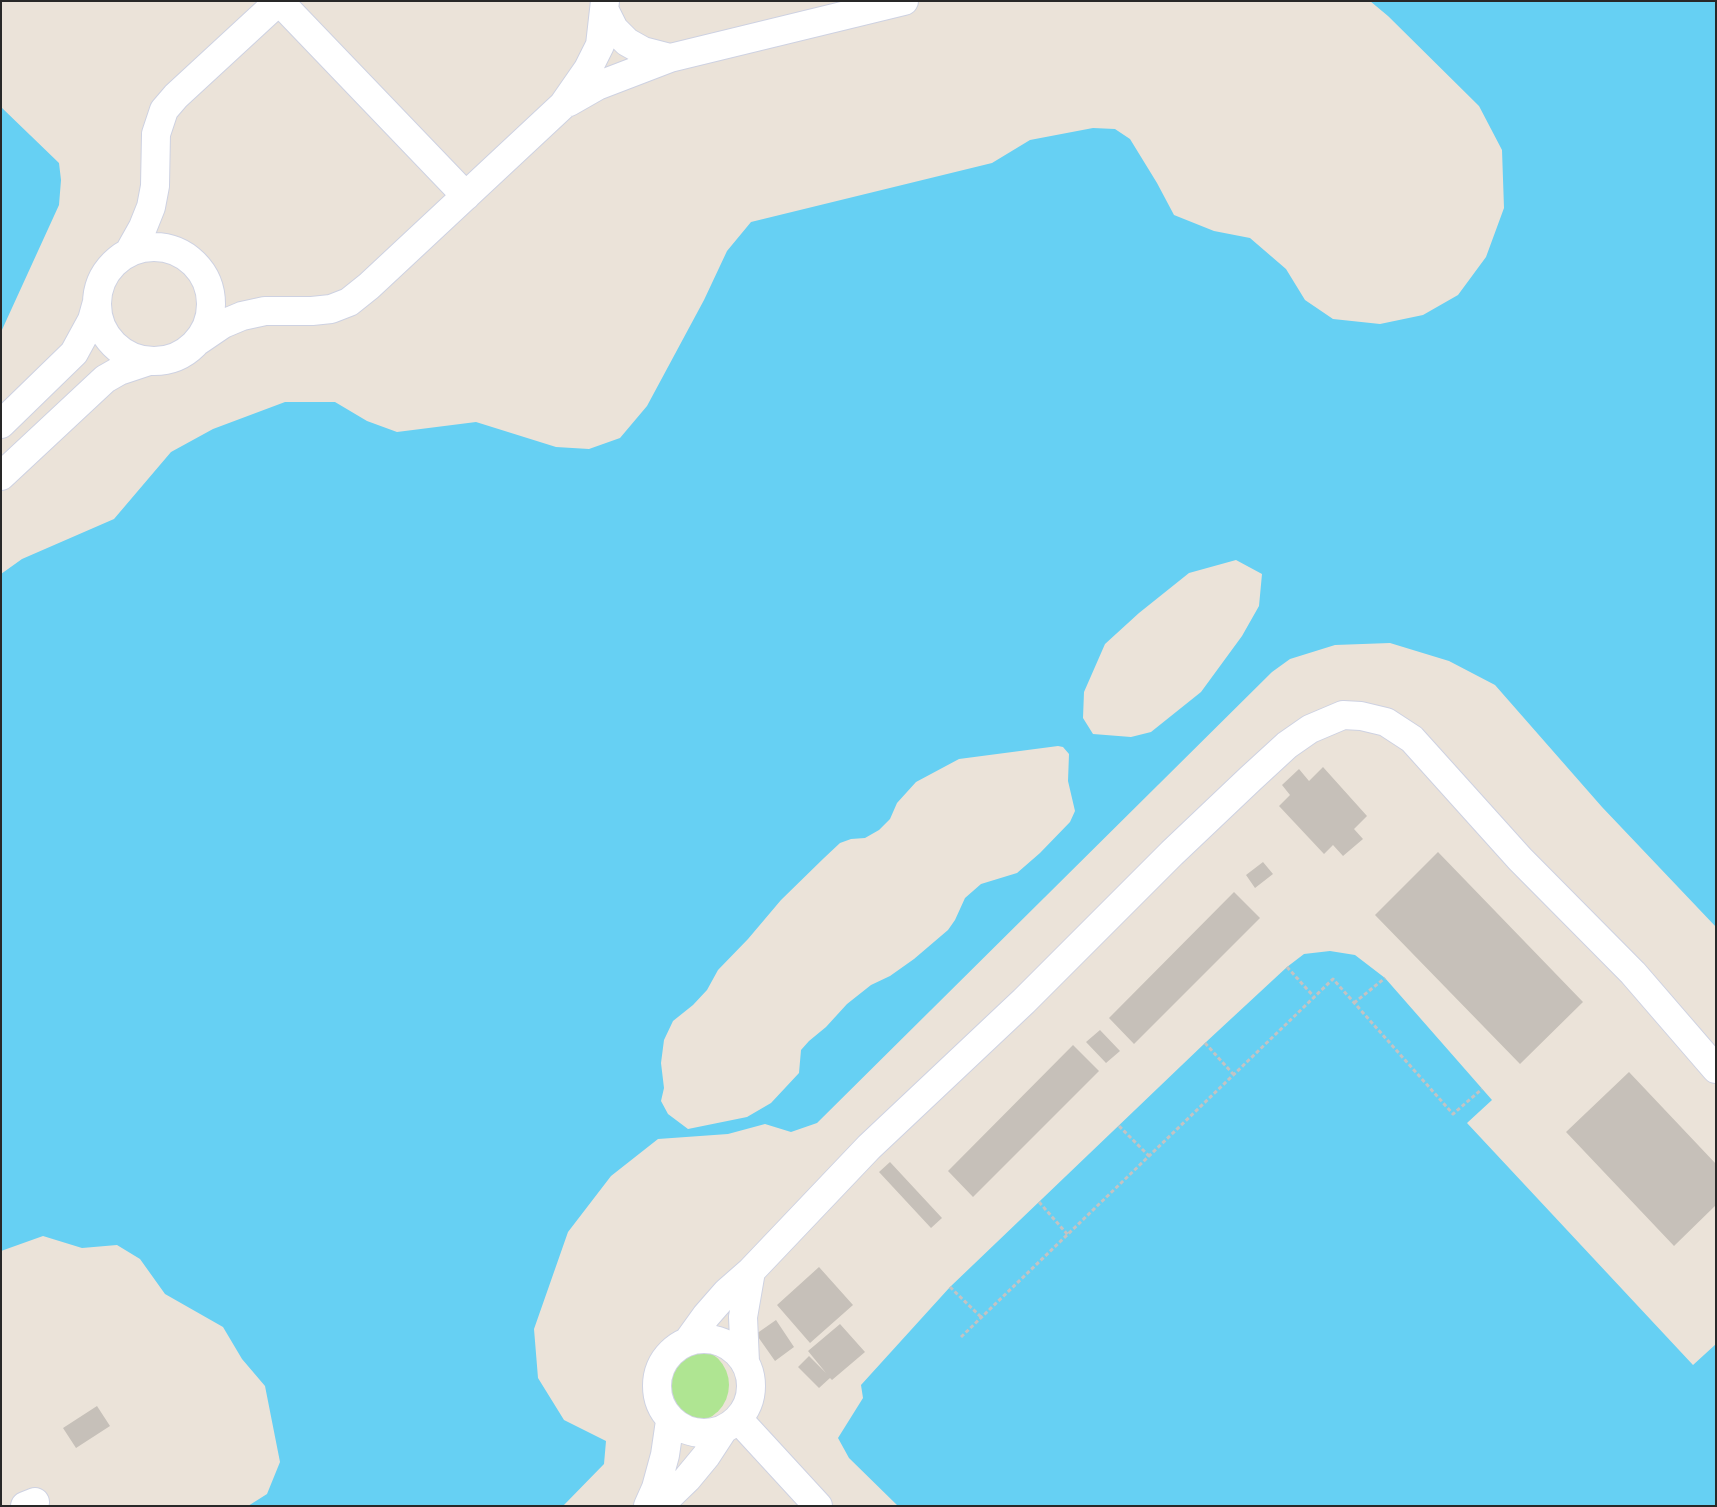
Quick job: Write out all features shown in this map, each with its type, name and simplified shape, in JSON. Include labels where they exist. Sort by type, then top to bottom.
[{"type":"street","points":[[129,252],[143,227],[151,207],[155,186],[156,134],[164,110],[176,96],[279,1],[466,196]]},
{"type":"street","points":[[563,105],[597,86],[670,58],[904,1]]},
{"type":"street","points":[[605,6],[614,29],[627,42],[643,51],[670,58]]},
{"type":"street","points":[[1,476],[105,379],[119,371],[149,361],[167,360],[184,353],[223,324],[242,316],[265,311],[331,309],[349,302],[369,286],[563,105],[588,69],[600,45],[605,6]]},
{"type":"street","points":[[1,424],[74,353],[92,320],[101,282],[112,264],[129,252],[148,246],[167,247],[185,255],[200,268],[209,286],[212,305],[208,325],[198,341]]},
{"type":"street","points":[[97,302],[98,319],[106,335],[117,348],[132,357],[149,361]]},
{"type":"street","points":[[688,1341],[727,1292],[751,1271],[870,1147],[1024,1001],[1172,854],[1287,744],[1310,728],[1343,715],[1361,716],[1386,722],[1412,739],[1520,858],[1633,973],[1716,1069]]},
{"type":"street","points":[[659,1506],[687,1479],[747,1406],[751,1392],[750,1376],[745,1362],[743,1317],[751,1271]]},
{"type":"street","points":[[730,1425],[709,1434],[695,1434],[682,1429],[670,1421],[659,1405],[656,1386],[660,1367],[671,1351],[688,1341],[701,1338],[726,1344],[745,1362]]},
{"type":"street","points":[[648,1506],[656,1488],[665,1455],[670,1421]]},
{"type":"street","points":[[730,1425],[818,1506]]},
{"type":"path","points":[[1287,967],[1315,998]]},
{"type":"path","points":[[1354,1003],[1385,978]]},
{"type":"path","points":[[961,1337],[1333,980],[1453,1114],[1482,1089]]},
{"type":"path","points":[[1205,1043],[1234,1075]]},
{"type":"path","points":[[1119,1126],[1150,1157]]},
{"type":"path","points":[[1039,1202],[1068,1235]]},
{"type":"path","points":[[950,1287],[982,1317]]},
{"type":"green space","points":[[692,1348],[706,1351],[718,1359],[726,1371],[729,1385],[726,1399],[718,1411],[706,1419],[692,1422],[678,1419],[666,1411],[658,1399],[655,1385],[658,1371],[666,1359],[678,1351]]},
{"type":"water","points":[[1370,1],[1716,1],[1716,927],[1602,807],[1495,685],[1449,661],[1390,643],[1335,645],[1290,659],[1272,672],[817,1123],[791,1132],[765,1124],[728,1134],[658,1139],[611,1176],[568,1232],[534,1329],[538,1378],[564,1420],[606,1441],[604,1464],[563,1506],[248,1506],[267,1494],[280,1462],[265,1386],[242,1359],[223,1327],[165,1294],[140,1259],[117,1245],[82,1248],[43,1236],[1,1251],[1,574],[22,559],[114,519],[171,452],[213,429],[285,402],[335,402],[367,421],[397,432],[476,422],[556,447],[589,449],[620,438],[647,406],[704,300],[727,251],[751,222],[992,163],[1030,140],[1093,128],[1115,129],[1130,139],[1174,215],[1214,231],[1250,238],[1286,269],[1305,300],[1333,319],[1380,324],[1423,315],[1458,295],[1486,257],[1504,208],[1502,150],[1479,106],[1388,16]],"holes":[[[1236,560],[1262,574],[1259,606],[1242,636],[1201,692],[1151,732],[1131,737],[1093,734],[1083,718],[1084,692],[1105,644],[1139,613],[1189,573]],[[1058,746],[1063,747],[1069,754],[1068,781],[1075,811],[1070,822],[1040,853],[1017,873],[981,884],[965,898],[948,930],[914,959],[890,976],[871,985],[847,1004],[801,1050],[799,1073],[771,1103],[747,1117],[688,1129],[668,1114],[661,1101],[664,1088],[661,1063],[664,1040],[673,1021],[693,1005],[707,990],[718,970],[748,939],[781,900],[824,858],[840,843],[851,839],[865,838],[879,830],[890,819],[897,803],[916,782],[959,759]]]},
{"type":"water","points":[[1,107],[59,163],[61,180],[59,205],[1,332]]},
{"type":"water","points":[[1330,951],[1355,955],[1385,978],[1492,1100],[1467,1123],[1693,1365],[1716,1344],[1716,1506],[898,1506],[849,1458],[838,1438],[863,1398],[861,1385],[950,1287],[1287,967],[1304,954]]},
{"type":"building","points":[[1323,767],[1367,816],[1354,829],[1363,839],[1343,856],[1333,845],[1324,854],[1279,806],[1290,795],[1282,785],[1299,769],[1309,781]]},
{"type":"building","points":[[1438,852],[1583,1002],[1520,1064],[1375,915]]},
{"type":"building","points":[[1263,862],[1273,874],[1255,888],[1246,875]]},
{"type":"building","points":[[1234,892],[1260,918],[1134,1044],[1109,1018]]},
{"type":"building","points":[[1100,1030],[1120,1051],[1106,1063],[1086,1042]]},
{"type":"building","points":[[1073,1045],[1099,1071],[973,1197],[948,1171]]},
{"type":"building","points":[[1629,1072],[1716,1164],[1716,1205],[1674,1246],[1566,1132]]},
{"type":"building","points":[[890,1162],[942,1218],[931,1228],[879,1172]]},
{"type":"building","points":[[819,1267],[853,1305],[810,1343],[777,1305]]},
{"type":"building","points":[[776,1320],[794,1347],[775,1361],[756,1334]]},
{"type":"building","points":[[840,1324],[865,1352],[832,1380],[830,1378],[819,1388],[798,1367],[809,1356],[826,1373],[808,1351]]},
{"type":"building","points":[[97,1406],[110,1426],[76,1448],[63,1428]]}]
